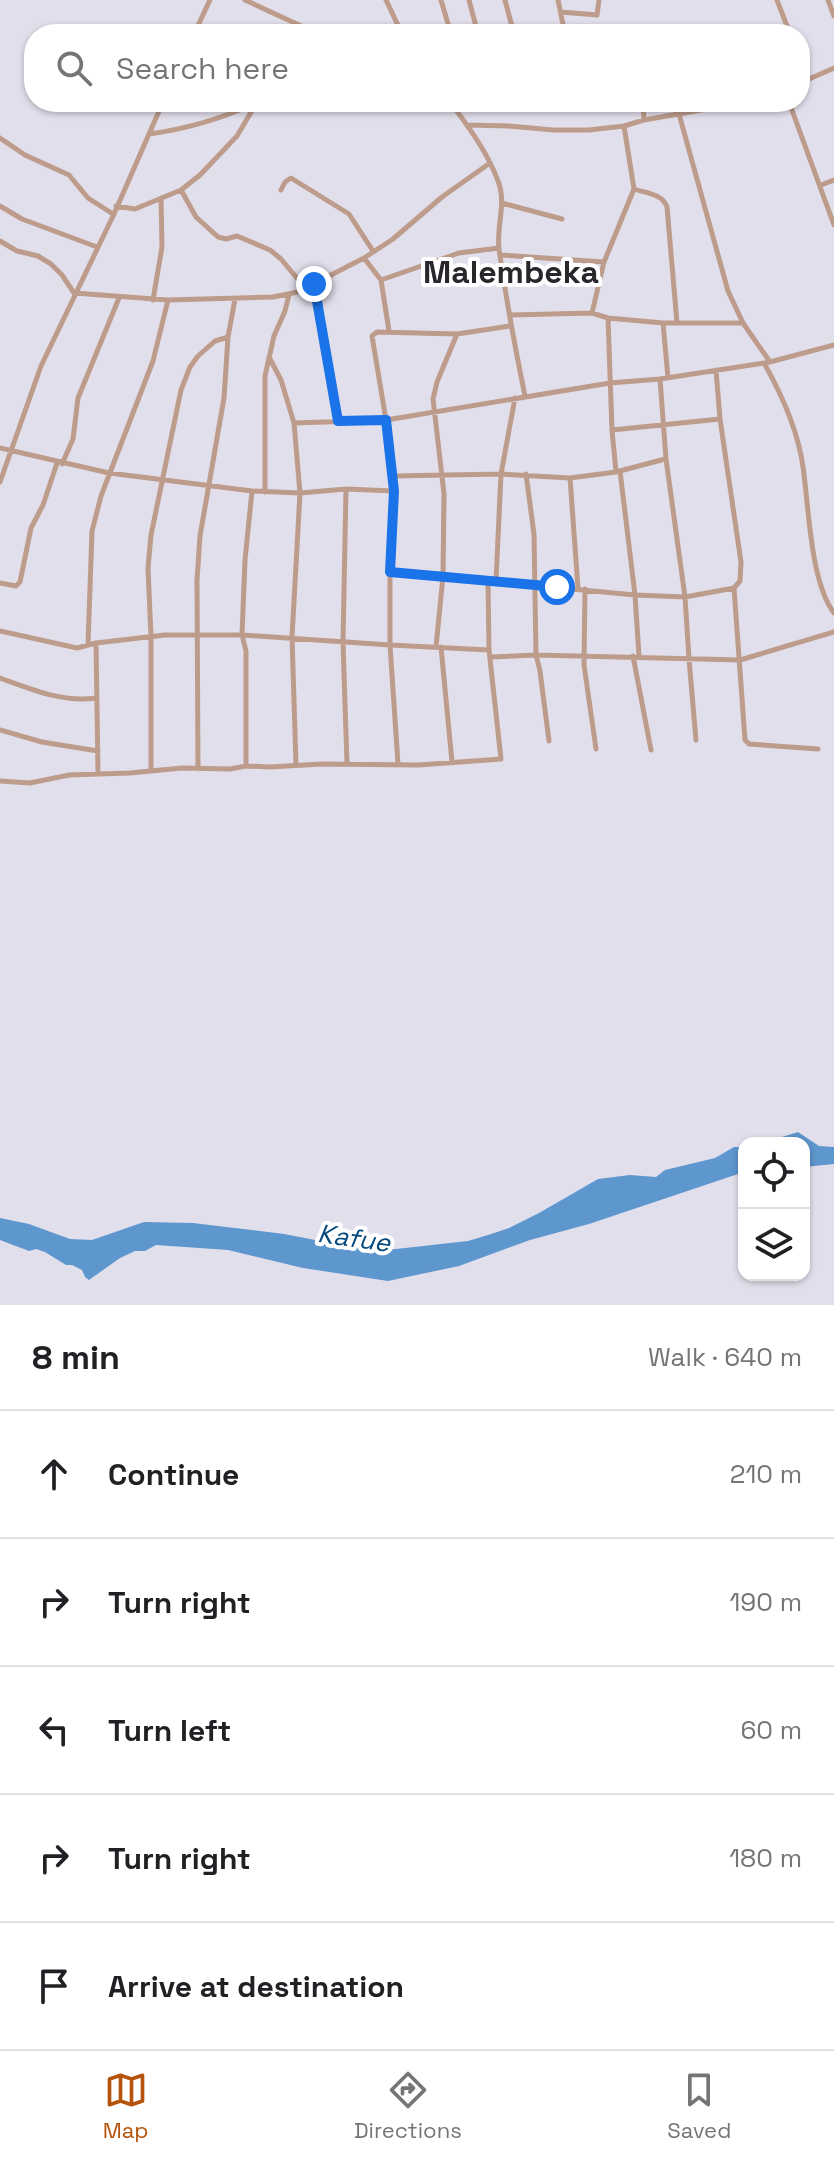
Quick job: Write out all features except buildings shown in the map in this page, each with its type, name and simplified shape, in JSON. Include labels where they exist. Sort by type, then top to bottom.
[{"type":"street","points":[[199,24],[210,0]]},
{"type":"street","points":[[245,0],[294,24]]},
{"type":"street","points":[[386,0],[397,24]]},
{"type":"street","points":[[441,0],[448,24]]},
{"type":"street","points":[[469,0],[475,24]]},
{"type":"street","points":[[505,0],[511,24]]},
{"type":"street","points":[[558,0],[563,24]]},
{"type":"street","points":[[561,12],[597,15],[599,0]]},
{"type":"street","points":[[777,0],[786,24]]},
{"type":"street","points":[[828,0],[834,16]]},
{"type":"street","points":[[810,79],[832,68],[834,77]]},
{"type":"street","points":[[0,482],[41,366],[114,214],[158,112]]},
{"type":"street","points":[[148,135],[181,130],[234,112]]},
{"type":"street","points":[[116,206],[135,209],[181,190],[237,136],[252,112]]},
{"type":"street","points":[[457,112],[498,180],[502,203],[500,252],[510,326],[525,396]]},
{"type":"street","points":[[644,112],[644,120]]},
{"type":"street","points":[[467,125],[575,131],[624,126],[685,112]]},
{"type":"street","points":[[793,112],[834,225]]},
{"type":"street","points":[[679,113],[721,271],[743,323],[767,363],[787,407],[800,452],[818,573],[834,613]]},
{"type":"street","points":[[592,313],[604,262],[634,189],[624,126]]},
{"type":"street","points":[[0,138],[25,155],[69,175],[88,198],[114,214]]},
{"type":"street","points":[[0,241],[51,264],[74,293],[153,300],[289,295],[364,258],[393,239],[442,197],[490,163]]},
{"type":"street","points":[[281,190],[291,178],[343,210],[354,220],[373,251]]},
{"type":"street","points":[[821,185],[834,180]]},
{"type":"street","points":[[634,189],[665,201],[677,323]]},
{"type":"street","points":[[181,190],[196,217],[218,237],[226,239],[237,236],[270,250],[306,289]]},
{"type":"street","points":[[153,300],[162,247],[161,198]]},
{"type":"street","points":[[502,203],[562,219]]},
{"type":"street","points":[[0,206],[22,219],[97,247]]},
{"type":"street","points":[[381,280],[459,253],[500,252],[604,262]]},
{"type":"street","points":[[364,258],[381,280],[389,331]]},
{"type":"street","points":[[314,284],[338,421]]},
{"type":"street","points":[[265,492],[265,376],[274,336],[289,295]]},
{"type":"street","points":[[0,583],[16,586],[20,582],[31,528],[73,439],[78,398],[119,298]]},
{"type":"street","points":[[198,769],[197,580],[200,536],[224,398],[228,337],[235,299]]},
{"type":"street","points":[[98,772],[92,644],[92,531],[109,473],[153,361],[168,300]]},
{"type":"street","points":[[510,315],[592,313],[608,318],[663,323],[743,323]]},
{"type":"street","points":[[608,318],[612,430],[635,595],[636,656],[651,750]]},
{"type":"street","points":[[663,323],[668,378]]},
{"type":"street","points":[[398,764],[390,645],[394,491],[372,336],[377,332],[389,331],[457,334],[510,326]]},
{"type":"street","points":[[452,762],[439,647],[444,494],[433,392],[457,334]]},
{"type":"street","points":[[151,770],[148,568],[151,535],[181,390],[198,356],[215,341],[228,337]]},
{"type":"street","points":[[294,423],[386,420],[610,383],[767,363],[834,345]]},
{"type":"street","points":[[269,357],[281,380],[294,423],[300,493],[292,637],[296,765]]},
{"type":"street","points":[[390,572],[635,595],[685,597],[734,588],[740,581],[741,562],[716,370]]},
{"type":"street","points":[[660,379],[666,459],[685,597],[696,740]]},
{"type":"street","points":[[496,581],[501,474],[515,398]]},
{"type":"street","points":[[612,430],[720,419]]},
{"type":"street","points":[[0,448],[109,473],[252,491],[394,491]]},
{"type":"street","points":[[393,476],[526,474],[570,478],[618,472],[666,459]]},
{"type":"street","points":[[526,474],[533,519],[536,655],[549,741]]},
{"type":"street","points":[[570,478],[582,589],[584,665],[596,749]]},
{"type":"street","points":[[346,489],[343,642],[347,764]]},
{"type":"street","points":[[246,766],[246,651],[242,635],[252,491]]},
{"type":"street","points":[[0,781],[30,783],[98,772],[246,766],[497,761],[502,758],[489,650],[488,581]]},
{"type":"street","points":[[734,588],[746,743],[818,749]]},
{"type":"street","points":[[0,631],[77,648],[151,636],[242,635],[489,650]]},
{"type":"street","points":[[491,657],[636,656],[740,660],[834,632]]},
{"type":"street","points":[[0,678],[77,700],[96,698]]},
{"type":"street","points":[[0,730],[42,742],[98,751]]},
{"type":"water","points":[[798,1132],[806,1137],[782,1137]]},
{"type":"water","points":[[810,1140],[819,1146],[834,1147],[834,1164],[810,1166]]},
{"type":"water","points":[[738,1147],[738,1174],[589,1224],[530,1240],[459,1266],[388,1281],[303,1268],[228,1250],[156,1245],[120,1258],[89,1280],[82,1270],[66,1265],[45,1252],[36,1249],[29,1251],[0,1240],[0,1218],[29,1224],[70,1239],[92,1240],[144,1222],[193,1223],[284,1234],[362,1249],[387,1250],[468,1241],[509,1228],[598,1179],[630,1175],[656,1177],[665,1170],[715,1158]]},
{"type":"district","name":"Malembeka","points":[[511,272]]},
{"type":"route","points":[[314,284],[338,421],[386,420],[394,491],[390,572],[557,587]]},
{"type":"water label","name":"Kafue","points":[[354,1238]]}]
